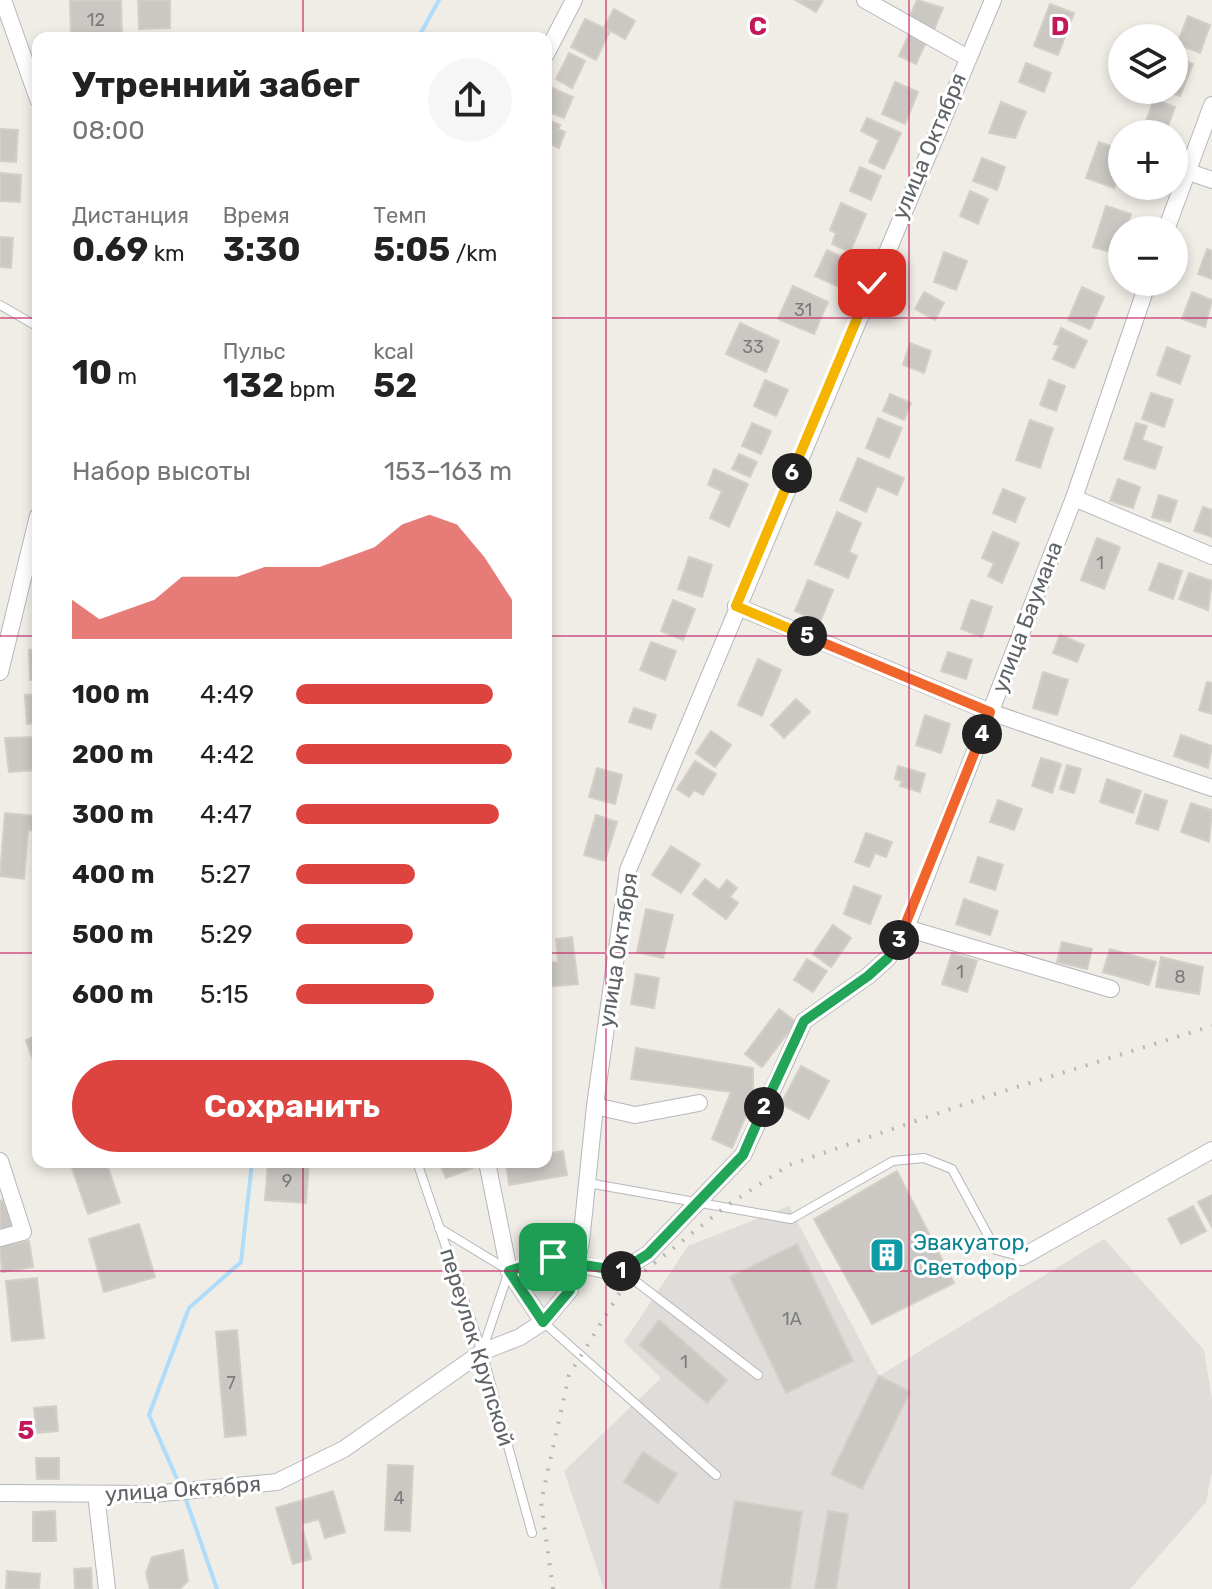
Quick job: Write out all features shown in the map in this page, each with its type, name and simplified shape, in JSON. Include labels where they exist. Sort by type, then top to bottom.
[{"type":"street","points":[[3,0],[32,82]]},
{"type":"street","points":[[552,42],[574,0]]},
{"type":"street","points":[[865,0],[966,57]]},
{"type":"street","name":"улица Октября","points":[[0,1493],[153,1494],[215,1491],[277,1482],[344,1449],[482,1352],[520,1337],[543,1322],[570,1290],[581,1242],[595,1106],[628,870],[966,57],[993,0]]},
{"type":"street","points":[[1188,166],[1212,105]]},
{"type":"street","points":[[1188,172],[1212,180]]},
{"type":"street","name":"улица Баумана","points":[[618,1273],[648,1254],[743,1155],[804,1021],[888,958],[906,928],[1074,498],[1143,296]]},
{"type":"street","points":[[1074,498],[1212,556]]},
{"type":"street","points":[[0,672],[32,541]]},
{"type":"street","points":[[736,606],[990,712],[1212,788]]},
{"type":"street","points":[[906,928],[1111,989]]},
{"type":"street","points":[[595,1106],[635,1115],[699,1103]]},
{"type":"street","points":[[1022,1257],[1212,1150]]},
{"type":"street","points":[[0,1161],[4,1190],[23,1232],[0,1238]]},
{"type":"street","points":[[488,1168],[509,1271],[543,1322]]},
{"type":"street","points":[[577,1264],[618,1273]]},
{"type":"street","points":[[96,1494],[107,1589]]},
{"type":"lane","points":[[0,305],[32,324]]},
{"type":"lane","points":[[588,1183],[791,1219],[893,1161],[924,1158],[952,1169],[996,1250],[1022,1257]]},
{"type":"lane","name":"переулок Крупской","points":[[419,1168],[482,1352],[532,1533]]},
{"type":"lane","points":[[439,1228],[509,1271],[553,1257],[581,1242]]},
{"type":"lane","points":[[482,1352],[509,1271]]},
{"type":"lane","points":[[618,1273],[634,1280],[758,1375]]},
{"type":"lane","points":[[543,1322],[716,1475]]},
{"type":"shaded area","points":[[789,1206],[879,1376],[1104,1239],[1204,1350],[1212,1400],[1212,1472],[1206,1502],[1130,1589],[604,1589],[564,1471],[661,1378],[624,1342],[688,1246]]},
{"type":"building","points":[[121,0],[122,32],[71,32],[70,1]]},
{"type":"building","points":[[138,0],[170,0],[170,28],[139,29]]},
{"type":"building","points":[[795,0],[823,0],[816,12]]},
{"type":"building","points":[[917,0],[943,8],[934,30],[909,18]]},
{"type":"building","points":[[1050,4],[1074,13],[1058,55],[1034,46]]},
{"type":"building","points":[[614,9],[635,21],[625,39],[604,27]]},
{"type":"building","points":[[1188,16],[1210,25],[1200,53],[1188,48],[1188,24],[1185,24]]},
{"type":"building","points":[[585,19],[610,31],[596,60],[571,47]]},
{"type":"building","points":[[909,34],[926,42],[916,64],[899,56]]},
{"type":"building","points":[[569,53],[585,61],[572,88],[556,79]]},
{"type":"building","points":[[1026,63],[1051,73],[1044,92],[1019,82]]},
{"type":"building","points":[[895,82],[918,92],[905,124],[882,114]]},
{"type":"building","points":[[552,88],[573,97],[564,118],[552,113]]},
{"type":"building","points":[[1001,102],[1026,112],[1015,138],[989,133]]},
{"type":"building","points":[[1152,104],[1175,107],[1170,120],[1146,120]]},
{"type":"building","points":[[867,118],[901,133],[884,169],[869,162],[879,140],[861,131]]},
{"type":"building","points":[[552,122],[565,132],[559,148],[552,145]]},
{"type":"building","points":[[0,129],[18,130],[16,162],[0,161]]},
{"type":"building","points":[[1099,142],[1108,145],[1108,186],[1086,178]]},
{"type":"building","points":[[982,158],[1005,167],[997,190],[973,181]]},
{"type":"building","points":[[860,167],[881,176],[871,200],[850,191]]},
{"type":"building","points":[[0,173],[21,175],[20,202],[0,201]]},
{"type":"building","points":[[970,191],[988,199],[978,224],[960,216]]},
{"type":"building","points":[[841,203],[866,214],[850,252],[832,244],[836,233],[830,230]]},
{"type":"building","points":[[1106,206],[1131,214],[1108,216],[1108,251],[1093,247]]},
{"type":"building","points":[[0,237],[13,238],[11,268],[0,267]]},
{"type":"building","points":[[1207,249],[1212,251],[1212,279],[1198,274]]},
{"type":"building","points":[[827,250],[848,260],[837,286],[815,276]]},
{"type":"building","points":[[944,252],[967,261],[956,290],[934,282]]},
{"type":"building","points":[[793,286],[828,302],[814,334],[778,319]]},
{"type":"building","points":[[1082,287],[1104,297],[1090,329],[1068,320]]},
{"type":"building","points":[[924,292],[944,303],[935,320],[915,309]]},
{"type":"building","points":[[1192,292],[1212,300],[1205,327],[1182,319]]},
{"type":"building","points":[[740,323],[779,341],[766,372],[726,354]]},
{"type":"building","points":[[1061,328],[1087,341],[1074,368],[1053,359],[1059,346],[1054,344]]},
{"type":"building","points":[[910,343],[931,351],[924,373],[903,365]]},
{"type":"building","points":[[1167,347],[1190,356],[1180,384],[1157,375]]},
{"type":"building","points":[[765,380],[788,390],[776,416],[754,406]]},
{"type":"building","points":[[1049,380],[1065,386],[1056,411],[1040,405]]},
{"type":"building","points":[[1151,393],[1173,400],[1164,427],[1142,419]]},
{"type":"building","points":[[890,394],[911,403],[904,420],[883,411]]},
{"type":"building","points":[[878,418],[902,428],[889,458],[866,448]]},
{"type":"building","points":[[1030,420],[1053,428],[1040,468],[1016,460]]},
{"type":"building","points":[[752,423],[771,431],[761,454],[742,446]]},
{"type":"building","points":[[1136,423],[1147,426],[1142,440],[1162,447],[1155,469],[1124,459]]},
{"type":"building","points":[[739,454],[757,462],[750,477],[732,469]]},
{"type":"building","points":[[858,458],[904,478],[897,495],[877,486],[866,512],[840,500]]},
{"type":"building","points":[[714,469],[748,484],[729,527],[710,518],[722,491],[708,485]]},
{"type":"building","points":[[1118,479],[1140,487],[1133,508],[1110,501]]},
{"type":"building","points":[[1003,489],[1025,498],[1015,522],[993,513]]},
{"type":"building","points":[[1159,495],[1177,501],[1170,522],[1152,517]]},
{"type":"building","points":[[1203,507],[1212,510],[1212,537],[1194,531]]},
{"type":"building","points":[[837,512],[861,523],[849,552],[857,556],[848,578],[815,564]]},
{"type":"building","points":[[993,532],[1019,543],[1002,583],[988,576],[994,563],[982,558]]},
{"type":"building","points":[[1097,538],[1120,547],[1104,589],[1081,580]]},
{"type":"building","points":[[689,557],[712,565],[702,597],[678,589]]},
{"type":"building","points":[[1159,563],[1182,571],[1173,599],[1149,590]]},
{"type":"building","points":[[1189,573],[1212,581],[1208,610],[1179,599]]},
{"type":"building","points":[[808,580],[833,590],[820,622],[795,611]]},
{"type":"building","points":[[673,600],[695,609],[683,640],[661,631]]},
{"type":"building","points":[[971,600],[992,607],[982,637],[961,629]]},
{"type":"building","points":[[1060,635],[1084,645],[1077,662],[1053,653]]},
{"type":"building","points":[[651,642],[676,651],[665,680],[640,670]]},
{"type":"building","points":[[29,650],[32,650],[30,680]]},
{"type":"building","points":[[948,652],[972,660],[966,679],[941,671]]},
{"type":"building","points":[[758,659],[781,670],[762,716],[738,705]]},
{"type":"building","points":[[1043,672],[1068,680],[1057,715],[1033,708]]},
{"type":"building","points":[[1207,682],[1212,683],[1212,714],[1199,710]]},
{"type":"building","points":[[32,694],[32,724],[27,724],[25,695]]},
{"type":"building","points":[[796,699],[810,712],[784,738],[771,725]]},
{"type":"building","points":[[634,708],[656,715],[651,729],[629,722]]},
{"type":"building","points":[[925,715],[950,724],[941,753],[916,745]]},
{"type":"building","points":[[711,731],[731,745],[715,767],[696,753]]},
{"type":"building","points":[[1181,735],[1212,746],[1208,768],[1174,756]]},
{"type":"building","points":[[32,737],[32,770],[9,772],[5,738]]},
{"type":"building","points":[[1041,758],[1061,764],[1052,793],[1032,786]]},
{"type":"building","points":[[695,761],[716,774],[703,795],[694,790],[689,797],[677,789]]},
{"type":"building","points":[[1067,765],[1081,769],[1074,793],[1060,789]]},
{"type":"building","points":[[898,766],[925,774],[920,792],[900,786],[902,781],[895,779]]},
{"type":"building","points":[[597,768],[622,775],[615,804],[589,797]]},
{"type":"building","points":[[1107,779],[1141,791],[1133,813],[1100,802]]},
{"type":"building","points":[[1145,794],[1167,801],[1158,830],[1136,823]]},
{"type":"building","points":[[998,800],[1022,809],[1014,830],[990,822]]},
{"type":"building","points":[[1191,803],[1212,810],[1209,842],[1181,832]]},
{"type":"building","points":[[5,813],[32,816],[24,879],[0,876]]},
{"type":"building","points":[[596,815],[617,822],[605,861],[584,855]]},
{"type":"building","points":[[866,833],[892,842],[886,857],[875,853],[869,867],[855,862]]},
{"type":"building","points":[[671,846],[700,864],[681,893],[652,875]]},
{"type":"building","points":[[978,857],[1003,865],[995,890],[970,882]]},
{"type":"building","points":[[705,879],[719,890],[727,880],[737,888],[730,897],[738,903],[726,919],[693,894]]},
{"type":"building","points":[[854,886],[881,896],[870,924],[844,914]]},
{"type":"building","points":[[964,899],[998,911],[990,935],[956,924]]},
{"type":"building","points":[[646,909],[673,915],[663,958],[637,952]]},
{"type":"building","points":[[833,925],[851,938],[831,967],[813,954]]},
{"type":"building","points":[[572,937],[578,984],[552,986],[552,962],[558,962],[556,939]]},
{"type":"building","points":[[1062,942],[1092,949],[1087,969],[1057,962]]},
{"type":"building","points":[[1110,949],[1156,962],[1149,985],[1103,972]]},
{"type":"building","points":[[952,953],[977,961],[967,992],[942,984]]},
{"type":"building","points":[[1161,957],[1203,967],[1199,994],[1156,987]]},
{"type":"building","points":[[807,959],[827,971],[813,992],[794,980]]},
{"type":"building","points":[[636,974],[659,978],[654,1008],[631,1004]]},
{"type":"building","points":[[779,1009],[796,1022],[762,1067],[745,1054]]},
{"type":"building","points":[[32,1038],[32,1057],[26,1040]]},
{"type":"building","points":[[636,1048],[753,1068],[753,1099],[732,1148],[712,1139],[731,1092],[631,1079]]},
{"type":"building","points":[[801,1066],[829,1081],[809,1119],[781,1104]]},
{"type":"building","points":[[563,1151],[567,1175],[509,1185],[507,1168],[552,1168],[552,1153]]},
{"type":"building","points":[[72,1168],[108,1168],[120,1203],[88,1214]]},
{"type":"building","points":[[268,1168],[309,1168],[306,1203],[265,1200]]},
{"type":"building","points":[[442,1168],[473,1168],[446,1178]]},
{"type":"building","name":"Эвакуатор, Светофор","points":[[897,1171],[954,1283],[872,1324],[814,1219]]},
{"type":"building","points":[[1212,1195],[1212,1227],[1198,1202]]},
{"type":"building","points":[[3,1200],[13,1227],[0,1232],[0,1201]]},
{"type":"building","points":[[1193,1206],[1206,1231],[1181,1244],[1168,1219]]},
{"type":"building","points":[[139,1224],[155,1277],[104,1292],[89,1239]]},
{"type":"building","points":[[29,1241],[33,1267],[2,1272],[0,1246]]},
{"type":"building","points":[[797,1244],[853,1361],[786,1393],[730,1277]]},
{"type":"building","points":[[37,1278],[44,1338],[12,1341],[6,1281]]},
{"type":"building","points":[[659,1320],[727,1380],[707,1403],[640,1345]]},
{"type":"building","points":[[237,1330],[246,1435],[225,1437],[216,1332]]},
{"type":"building","points":[[879,1376],[910,1392],[862,1489],[831,1474]]},
{"type":"building","points":[[56,1406],[58,1431],[37,1433],[34,1408]]},
{"type":"building","points":[[643,1452],[677,1474],[658,1503],[624,1482]]},
{"type":"building","points":[[36,1458],[59,1458],[59,1479],[37,1479]]},
{"type":"building","points":[[388,1465],[413,1466],[410,1531],[385,1530]]},
{"type":"building","points":[[333,1491],[345,1532],[325,1538],[319,1519],[301,1524],[311,1559],[293,1564],[276,1508]]},
{"type":"building","points":[[735,1501],[802,1512],[790,1589],[720,1589]]},
{"type":"building","points":[[55,1511],[56,1541],[33,1541],[33,1512]]},
{"type":"building","points":[[828,1511],[848,1514],[836,1589],[815,1589]]},
{"type":"building","points":[[183,1550],[188,1581],[180,1589],[150,1589],[146,1573],[152,1557]]},
{"type":"building","points":[[91,1568],[92,1589],[75,1589],[74,1569]]},
{"type":"building","points":[[7,1571],[40,1574],[39,1589],[6,1589]]},
{"type":"waterway","points":[[421,32],[439,0]]},
{"type":"waterway","points":[[180,1486],[149,1415],[189,1308],[241,1262],[251,1168]]},
{"type":"waterway","points":[[184,1494],[217,1589]]},
{"type":"railway","points":[[553,1589],[541,1502],[569,1375],[622,1289],[725,1207],[789,1165],[982,1098],[1212,1026]]},
{"type":"place","name":"Эвакуатор, Светофор","points":[[887,1255]]},
{"type":"route","points":[[553,1257],[509,1271],[543,1322],[570,1290],[577,1264],[618,1273],[648,1254],[743,1155],[804,1021],[888,958],[906,928],[990,712],[736,606],[872,283]]}]
